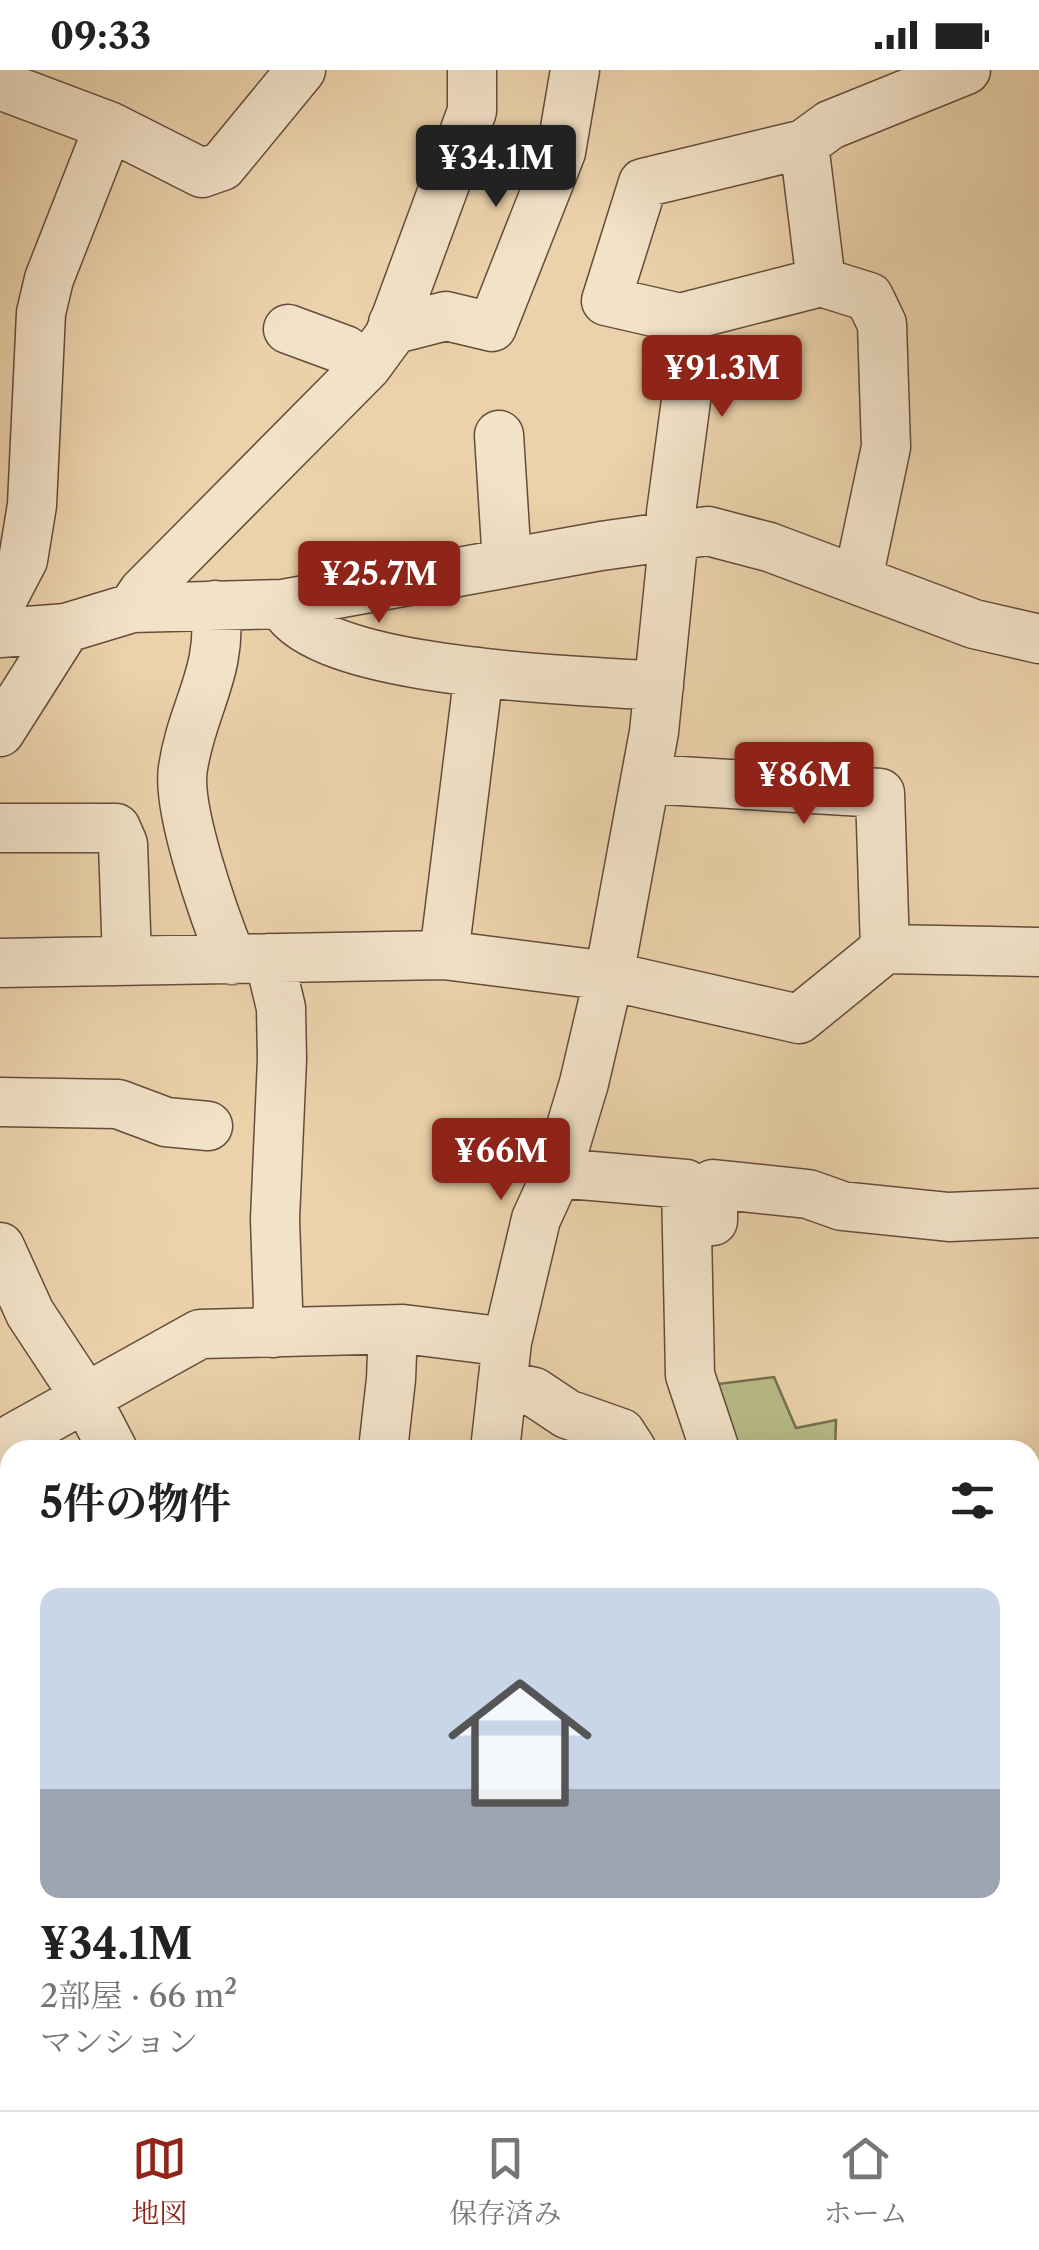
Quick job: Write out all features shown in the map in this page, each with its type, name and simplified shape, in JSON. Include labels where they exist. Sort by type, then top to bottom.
[{"type":"street","points":[[0,85],[109,126],[202,174],[222,166],[301,70]]},
{"type":"street","points":[[132,608],[367,366],[389,336],[472,111],[472,70]]},
{"type":"street","points":[[393,323],[403,326],[446,316],[492,327],[562,152],[576,70]]},
{"type":"street","points":[[858,580],[886,447],[882,324],[869,297],[821,282],[680,318],[606,300],[643,183],[804,144],[830,125],[966,70]]},
{"type":"street","points":[[0,604],[24,560],[32,505],[41,313],[48,280],[109,126]]},
{"type":"street","points":[[804,144],[821,282]]},
{"type":"street","points":[[496,1440],[505,1364],[536,1220],[557,1172],[584,1083],[647,780],[674,534],[671,512],[689,378],[680,318]]},
{"type":"street","points":[[288,330],[345,350],[367,366]]},
{"type":"street","points":[[499,434],[507,563]]},
{"type":"street","points":[[0,633],[66,628],[132,608],[282,604],[708,531],[769,547],[974,624],[1039,639]]},
{"type":"street","points":[[282,604],[295,622],[320,637],[384,658],[478,672],[659,686]]},
{"type":"street","points":[[163,692],[183,684],[190,676],[204,605]]},
{"type":"street","points":[[204,605],[217,651],[182,773],[184,800],[212,911],[250,959],[280,1008],[282,1059],[275,1219],[278,1307],[274,1332]]},
{"type":"street","points":[[0,732],[66,628]]},
{"type":"street","points":[[444,955],[478,672]]},
{"type":"street","points":[[647,780],[880,792],[885,949]]},
{"type":"street","points":[[0,828],[116,828],[122,844],[127,960]]},
{"type":"street","points":[[0,963],[444,955],[609,976],[799,1019],[885,949],[1039,952]]},
{"type":"street","points":[[0,1102],[118,1104],[166,1122],[208,1126]]},
{"type":"street","points":[[557,1172],[686,1184],[690,1375],[712,1440]]},
{"type":"street","points":[[713,1220],[713,1184],[808,1194],[842,1206],[948,1216],[1039,1213]]},
{"type":"street","points":[[0,1247],[30,1313],[86,1398],[108,1440]]},
{"type":"street","points":[[384,1440],[393,1330]]},
{"type":"street","points":[[13,1440],[200,1334],[393,1330],[505,1364],[534,1392],[568,1414],[621,1433],[626,1440]]},
{"type":"green space","points":[[774,1377],[796,1428],[836,1420],[835,1440],[733,1440],[718,1384]]}]
